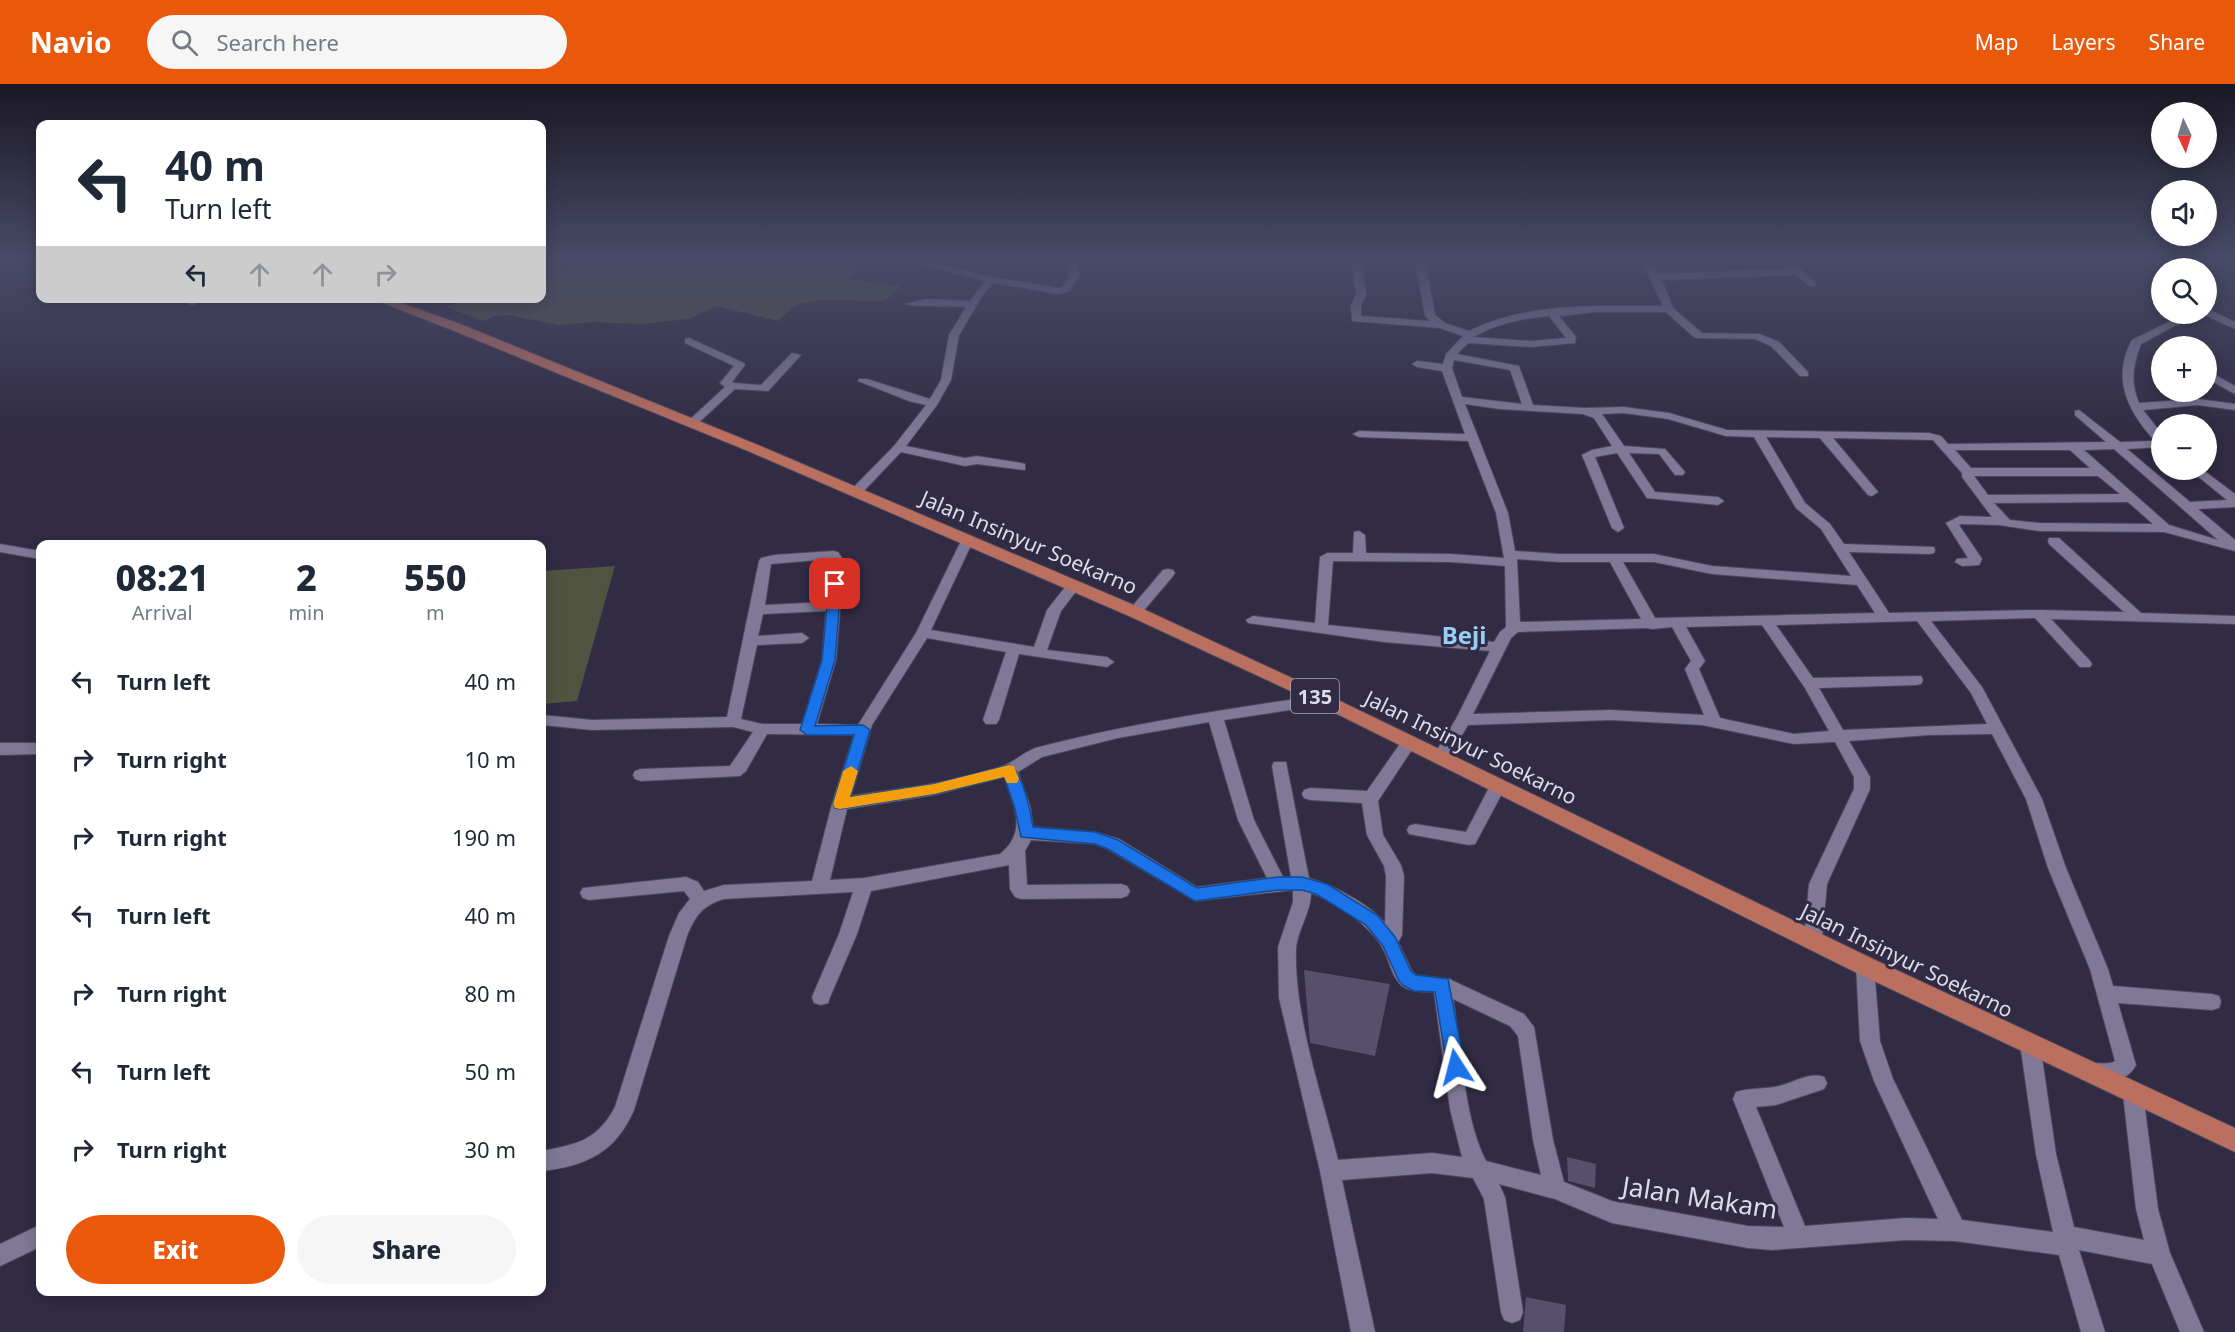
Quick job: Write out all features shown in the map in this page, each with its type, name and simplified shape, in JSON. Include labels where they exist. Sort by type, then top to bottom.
[{"type":"main road","name":"Jalan Insinyur Soekarno","points":[[432,318],[692,423],[1135,612],[1323,700],[1865,966],[2235,1140]]},
{"type":"street","points":[[856,492],[898,448],[933,404],[946,380],[954,335],[965,318]]},
{"type":"street","points":[[1356,318],[1441,325]]},
{"type":"street","points":[[1433,318],[1467,338],[1531,344],[1571,341],[1571,337],[1556,318]]},
{"type":"street","points":[[1509,318],[1491,324],[1467,338],[1450,356],[1447,368],[1502,513],[1510,559],[1513,629]]},
{"type":"street","points":[[1679,318],[1699,336],[1756,336],[1775,344],[1803,374]]},
{"type":"street","points":[[2220,318],[2235,326]]},
{"type":"street","points":[[2151,430],[2135,407],[2126,379],[2136,342],[2169,324]]},
{"type":"street","points":[[689,341],[739,363],[739,367],[725,383],[732,386],[764,389],[796,355]]},
{"type":"street","points":[[1450,356],[1515,368],[1529,408]]},
{"type":"street","points":[[1417,364],[1447,368]]},
{"type":"street","points":[[2217,379],[2233,388]]},
{"type":"street","points":[[863,381],[933,404]]},
{"type":"street","points":[[692,423],[732,386]]},
{"type":"street","points":[[1458,400],[1529,408],[1632,411],[1681,419],[1726,433],[1929,436],[1936,438],[1968,472],[1968,477],[2001,521]]},
{"type":"street","points":[[2135,407],[2160,402]]},
{"type":"street","points":[[2203,402],[2235,407]]},
{"type":"street","points":[[1585,411],[1598,417],[1651,495],[1718,501]]},
{"type":"street","points":[[1962,562],[1975,559],[1952,527],[1952,523],[1960,520],[2001,521],[2007,524],[2039,527],[2165,528],[2233,548],[2234,546],[2079,413]]},
{"type":"street","points":[[1758,433],[1800,505],[1826,527],[1884,616]]},
{"type":"street","points":[[1359,434],[1472,438]]},
{"type":"street","points":[[1823,434],[1872,492]]},
{"type":"street","points":[[1945,447],[2073,447],[2151,443]]},
{"type":"street","points":[[2073,447],[2165,528]]},
{"type":"street","points":[[898,448],[964,462],[977,460],[1021,467]]},
{"type":"street","points":[[1618,528],[1588,455],[1598,451],[1660,451],[1665,453],[1679,472]]},
{"type":"street","points":[[1968,472],[2100,472]]},
{"type":"street","points":[[2208,480],[2235,502]]},
{"type":"street","points":[[1985,499],[2130,498]]},
{"type":"street","points":[[2187,506],[2235,502]]},
{"type":"street","points":[[1359,535],[1360,558]]},
{"type":"street","points":[[819,889],[840,804],[863,730],[923,633],[967,541]]},
{"type":"street","points":[[2054,541],[2136,616]]},
{"type":"street","points":[[0,548],[36,554]]},
{"type":"street","points":[[1840,548],[1929,550]]},
{"type":"street","points":[[733,722],[766,561],[833,555],[837,561],[829,660],[807,730]]},
{"type":"street","points":[[1321,629],[1325,560],[1330,555],[1360,558],[1654,558],[1712,570],[1861,582]]},
{"type":"street","points":[[1615,559],[1625,581],[1652,625]]},
{"type":"street","points":[[1135,612],[1168,573]]},
{"type":"street","points":[[1039,653],[1054,610],[1074,585]]},
{"type":"street","points":[[757,610],[834,606]]},
{"type":"street","points":[[2039,614],[2085,664]]},
{"type":"street","points":[[1440,758],[1463,720],[1505,635],[1513,629],[1556,624],[1652,625],[1884,616],[2039,614],[2235,620]]},
{"type":"street","points":[[1920,616],[1977,691],[1998,729],[2034,799],[2057,868],[2089,941],[2126,1065],[2112,1073],[2081,1069]]},
{"type":"street","points":[[1253,620],[1384,637],[1499,647]]},
{"type":"street","points":[[1766,620],[1809,683],[1862,777],[1862,789],[1818,884],[1813,939]]},
{"type":"street","points":[[1677,624],[1698,661],[1692,669],[1714,722]]},
{"type":"street","points":[[923,633],[1107,662]]},
{"type":"street","points":[[750,641],[802,638]]},
{"type":"street","points":[[992,720],[1014,649]]},
{"type":"street","points":[[1809,683],[1916,680]]},
{"type":"street","points":[[840,804],[934,789],[1009,770],[1037,753],[1118,733],[1323,700]]},
{"type":"street","points":[[1463,720],[1611,715],[1714,722],[1788,739],[1929,730],[1998,729]]},
{"type":"street","points":[[1215,716],[1246,820],[1278,884]]},
{"type":"street","points":[[546,720],[592,725],[733,722],[762,729],[863,730]]},
{"type":"street","points":[[641,775],[734,772],[740,767],[762,729]]},
{"type":"street","points":[[1389,942],[1393,935],[1395,876],[1392,865],[1375,835],[1371,797],[1409,742]]},
{"type":"street","points":[[0,749],[36,749]]},
{"type":"street","points":[[1280,766],[1298,872],[1302,883],[1302,902],[1287,947],[1288,998],[1330,1171],[1363,1332]]},
{"type":"street","points":[[546,1160],[583,1152],[599,1145],[616,1127],[624,1110],[678,936],[688,911],[700,900],[724,892],[864,885],[1005,860],[1017,851],[1027,833],[1022,805],[1009,770]]},
{"type":"street","points":[[1415,830],[1469,839],[1498,786]]},
{"type":"street","points":[[1310,794],[1371,797]]},
{"type":"street","points":[[1027,833],[1095,838],[1113,844],[1195,894],[1302,883],[1321,889],[1372,920],[1389,942],[1405,976],[1410,981],[1442,985],[1518,1020],[1527,1033],[1543,1140],[1555,1189]]},
{"type":"street","points":[[1017,851],[1019,889],[1022,892],[1121,891]]},
{"type":"street","points":[[589,893],[686,884],[692,886],[700,900]]},
{"type":"street","points":[[821,997],[848,934],[864,885]]},
{"type":"street","points":[[1865,966],[1870,1041],[1884,1081],[1955,1230]]},
{"type":"street","points":[[1442,985],[1460,1109],[1470,1153],[1494,1197],[1512,1312]]},
{"type":"street","points":[[2106,994],[2212,1002]]},
{"type":"street","points":[[2030,1044],[2046,1154],[2066,1241],[2093,1332]]},
{"type":"street","points":[[1799,1237],[1743,1099],[1776,1096],[1817,1083]]},
{"type":"street","points":[[2133,1094],[2147,1209],[2159,1254],[2192,1332]]},
{"type":"street","name":"Jalan Makam","points":[[1330,1171],[1432,1163],[1479,1169],[1555,1189],[1612,1212],[1748,1237],[1772,1239],[1906,1229],[1955,1230],[2066,1241],[2159,1254]]},
{"type":"street","points":[[0,1255],[36,1238]]},
{"type":"green space","points":[[525,318],[691,318],[640,324],[593,322],[559,325]]},
{"type":"green space","points":[[615,566],[577,701],[546,704],[546,571]]},
{"type":"building","points":[[1304,970],[1390,984],[1375,1056],[1310,1043]]},
{"type":"building","points":[[1567,1157],[1596,1164],[1595,1188],[1568,1181]]},
{"type":"building","points":[[1526,1297],[1566,1305],[1564,1332],[1523,1332]]},
{"type":"slow traffic","points":[[851,771],[840,804],[934,789],[1009,770],[1012,779]]},
{"type":"district","name":"Beji","points":[[1464,634]]},
{"type":"route","points":[[835,584],[829,660],[807,730],[863,730],[840,804],[934,789],[1009,770],[1022,805],[1027,833],[1095,838],[1113,844],[1188,891],[1200,895],[1278,884],[1302,883],[1321,889],[1372,920],[1389,942],[1405,976],[1410,981],[1442,985],[1456,1067]]}]
